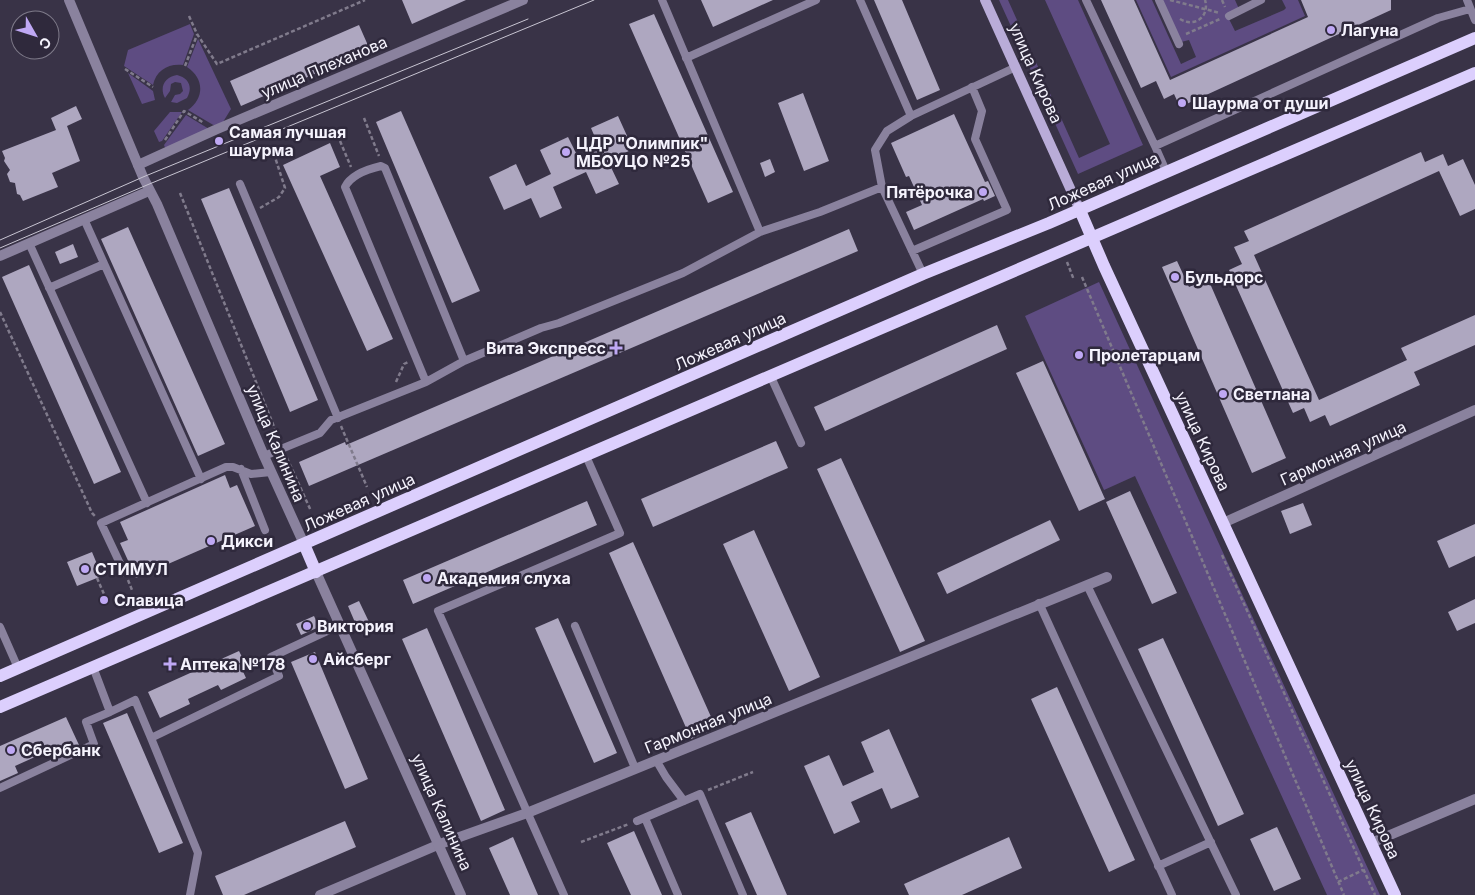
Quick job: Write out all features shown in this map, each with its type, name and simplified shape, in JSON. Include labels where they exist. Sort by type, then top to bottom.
[{"type":"main road","name":"улица Кирова","points":[[985,0],[1092,239],[1394,895]]},
{"type":"main road","name":"Ложевая улица","points":[[0,676],[923,274],[1049,223],[1079,208],[1475,38]]},
{"type":"main road","points":[[0,707],[1475,73]]},
{"type":"main road","name":"улица Калинина","points":[[304,544],[316,572]]},
{"type":"street","name":"улица Калинина","points":[[69,0],[149,191],[304,544]]},
{"type":"street","name":"улица Плеханова","points":[[138,165],[215,130],[523,0]]},
{"type":"street","points":[[0,256],[149,191]]},
{"type":"street","name":"Гармонная улица","points":[[1223,523],[1475,410]]},
{"type":"street","name":"улица Калинина","points":[[316,572],[462,895]]},
{"type":"street","name":"Гармонная улица","points":[[320,895],[343,891],[440,844],[527,812],[1038,603],[1107,577]]},
{"type":"street","points":[[1371,843],[1475,799]]},
{"type":"lane","points":[[662,0],[760,232]]},
{"type":"lane","points":[[686,58],[816,0]]},
{"type":"lane","points":[[860,0],[911,116]]},
{"type":"lane","points":[[1086,0],[1166,171]]},
{"type":"lane","points":[[1159,0],[1177,41]]},
{"type":"lane","points":[[1229,16],[1261,0]]},
{"type":"lane","points":[[1467,0],[1475,20]]},
{"type":"lane","points":[[1155,146],[1438,18],[1470,9]]},
{"type":"lane","points":[[923,274],[882,187],[875,150],[887,131],[911,116],[1016,68]]},
{"type":"lane","points":[[912,251],[1007,210],[975,139],[982,111],[972,87]]},
{"type":"lane","points":[[426,382],[345,187],[347,182],[354,177],[373,168],[381,166],[384,168],[464,361]]},
{"type":"lane","points":[[240,184],[338,418]]},
{"type":"lane","points":[[264,456],[320,433],[331,420],[426,382],[464,361],[541,328],[559,323],[683,273],[760,232],[820,212],[882,187]]},
{"type":"lane","points":[[84,220],[201,478]]},
{"type":"lane","points":[[29,244],[146,503]]},
{"type":"lane","points":[[49,288],[104,264]]},
{"type":"lane","points":[[771,377],[801,443]]},
{"type":"lane","points":[[564,895],[438,611],[620,533],[586,456]]},
{"type":"lane","points":[[124,572],[101,523],[226,467],[242,469],[257,475],[271,472]]},
{"type":"lane","points":[[242,469],[265,530]]},
{"type":"lane","points":[[1087,584],[1236,895]]},
{"type":"lane","points":[[1038,603],[1172,895]]},
{"type":"lane","points":[[151,738],[279,676],[271,657],[340,625]]},
{"type":"lane","points":[[575,626],[635,768]]},
{"type":"lane","points":[[0,628],[18,668]]},
{"type":"lane","points":[[93,667],[110,712]]},
{"type":"lane","points":[[0,788],[94,744],[86,722],[136,700],[198,853],[190,895]]},
{"type":"lane","points":[[656,760],[684,801]]},
{"type":"lane","points":[[637,821],[700,794],[743,895]]},
{"type":"lane","points":[[645,818],[678,895]]},
{"type":"lane","points":[[1158,866],[1211,842]]},
{"type":"path","points":[[189,16],[197,34],[217,64],[365,0]]},
{"type":"path","points":[[1168,0],[1229,16]]},
{"type":"path","points":[[1176,16],[1181,20],[1194,23],[1199,20],[1206,10],[1205,0]]},
{"type":"path","points":[[1177,41],[1229,16]]},
{"type":"path","points":[[185,66],[197,34]]},
{"type":"path","points":[[125,69],[153,87]]},
{"type":"path","points":[[163,143],[184,112],[215,130]]},
{"type":"path","points":[[364,118],[384,168]]},
{"type":"path","points":[[336,129],[354,177]]},
{"type":"path","points":[[252,212],[279,197],[285,188],[274,154]]},
{"type":"path","points":[[180,192],[283,448],[311,511]]},
{"type":"path","points":[[1067,261],[1074,280]]},
{"type":"path","points":[[1082,276],[1344,895]]},
{"type":"path","points":[[0,312],[92,513],[101,523]]},
{"type":"path","points":[[390,397],[404,364],[416,359]]},
{"type":"path","points":[[338,418],[367,487]]},
{"type":"path","points":[[1221,552],[1375,895]]},
{"type":"path","points":[[97,578],[107,601]]},
{"type":"path","points":[[700,794],[753,772]]},
{"type":"path","points":[[581,842],[637,821]]},
{"type":"path","points":[[1338,882],[1363,870]]},
{"type":"shaded area","points":[[999,0],[1008,0],[1079,158],[1110,144],[1045,0],[1078,0],[1143,145],[1078,174]]},
{"type":"shaded area","points":[[1136,0],[1152,0],[1181,64],[1196,57],[1189,40],[1181,42],[1161,0],[1235,0],[1239,9],[1229,19],[1235,31],[1284,10],[1286,8],[1282,0],[1298,0],[1305,16],[1171,77]]},
{"type":"shaded area","points":[[190,24],[194,34],[183,65],[168,66],[157,75],[153,85],[124,66],[128,50]]},
{"type":"shaded area","points":[[198,39],[231,109],[223,122],[215,126],[188,110],[194,105],[200,94],[197,77],[187,67]]},
{"type":"shaded area","points":[[128,73],[153,91],[155,100],[142,104]]},
{"type":"shaded area","points":[[177,75],[187,81],[190,90],[187,98],[177,103],[171,102],[175,95],[183,91],[181,83],[175,82],[171,84],[170,91],[165,98],[163,86],[166,80]]},
{"type":"shaded area","points":[[170,112],[182,112],[162,141],[159,142],[154,131]]},
{"type":"shaded area","points":[[186,115],[209,129],[166,150],[164,145]]},
{"type":"shaded area","points":[[1099,282],[1380,895],[1327,895],[1135,476],[1104,490],[1025,316]]},
{"type":"building","points":[[402,0],[466,0],[412,24]]},
{"type":"building","points":[[701,0],[773,0],[713,27]]},
{"type":"building","points":[[874,0],[902,0],[940,90],[917,100]]},
{"type":"building","points":[[1101,0],[1134,0],[1170,80],[1308,17],[1301,0],[1391,0],[1391,10],[1180,107],[1174,94],[1164,99],[1156,81],[1141,88]]},
{"type":"building","points":[[654,14],[733,192],[708,203],[629,24]]},
{"type":"building","points":[[359,25],[370,50],[241,106],[230,81]]},
{"type":"building","points":[[803,93],[829,161],[804,171],[778,103]]},
{"type":"building","points":[[76,106],[82,119],[67,126],[80,161],[52,173],[58,187],[23,201],[20,195],[17,194],[15,183],[10,182],[7,174],[10,170],[4,161],[5,158],[2,151],[56,130],[51,118]]},
{"type":"building","points":[[401,111],[480,291],[452,303],[376,122]]},
{"type":"building","points":[[954,114],[985,182],[988,181],[995,196],[984,201],[983,199],[914,230],[906,212],[922,205],[909,176],[906,177],[891,143]]},
{"type":"building","points":[[618,116],[633,149],[608,161],[619,184],[596,194],[586,172],[553,187],[562,208],[540,218],[531,198],[504,210],[489,177],[516,164],[526,186],[551,174],[540,150],[568,137],[579,159],[600,149],[591,128]]},
{"type":"building","points":[[330,143],[340,167],[320,176],[393,339],[367,351],[283,165]]},
{"type":"building","points":[[1421,152],[1425,162],[1443,154],[1448,166],[1463,159],[1475,185],[1475,209],[1460,216],[1439,171],[1254,255],[1319,400],[1407,360],[1401,348],[1475,315],[1475,345],[1414,372],[1420,385],[1330,426],[1325,415],[1310,422],[1304,408],[1293,413],[1229,270],[1242,264],[1234,247],[1249,241],[1244,231]]},
{"type":"building","points":[[770,159],[775,172],[765,177],[760,163]]},
{"type":"building","points":[[229,188],[318,400],[290,412],[201,199]]},
{"type":"building","points":[[128,227],[225,444],[198,456],[101,239]]},
{"type":"building","points":[[849,229],[858,251],[309,486],[299,462],[345,442],[346,445]]},
{"type":"building","points":[[73,244],[78,257],[60,264],[55,252]]},
{"type":"building","points":[[1177,261],[1189,287],[1208,279],[1286,458],[1252,473],[1162,267]]},
{"type":"building","points":[[29,265],[121,472],[94,484],[2,277]]},
{"type":"building","points":[[997,325],[1007,349],[825,431],[814,407]]},
{"type":"building","points":[[1043,361],[1105,499],[1079,511],[1016,373]]},
{"type":"building","points":[[776,441],[788,468],[653,527],[641,499]]},
{"type":"building","points":[[841,458],[925,641],[900,652],[817,469]]},
{"type":"building","points":[[225,475],[230,488],[237,485],[255,526],[136,578],[120,543],[128,540],[120,522]]},
{"type":"building","points":[[1130,491],[1177,593],[1152,604],[1106,502]]},
{"type":"building","points":[[587,501],[597,525],[413,604],[403,580]]},
{"type":"building","points":[[1303,503],[1312,525],[1290,534],[1281,511]]},
{"type":"building","points":[[1050,520],[1060,540],[947,594],[937,573]]},
{"type":"building","points":[[1475,524],[1475,556],[1449,568],[1437,541]]},
{"type":"building","points":[[754,530],[820,677],[789,691],[723,544]]},
{"type":"building","points":[[633,542],[716,728],[691,739],[609,553]]},
{"type":"building","name":"СТИМУЛ","points":[[92,552],[102,576],[77,586],[67,562]]},
{"type":"building","points":[[1475,599],[1475,623],[1457,631],[1448,612]]},
{"type":"building","points":[[359,601],[369,622],[357,627],[348,606]]},
{"type":"building","name":"Виктория","points":[[314,616],[319,627],[301,635],[296,624]]},
{"type":"building","points":[[558,618],[617,753],[594,763],[535,628]]},
{"type":"building","points":[[427,628],[505,810],[481,821],[402,639]]},
{"type":"building","points":[[1163,638],[1244,814],[1218,826],[1138,649]]},
{"type":"building","points":[[239,651],[244,661],[239,663],[246,678],[221,690],[218,685],[188,699],[190,704],[160,718],[148,692]]},
{"type":"building","points":[[315,652],[368,779],[345,789],[291,662]]},
{"type":"building","points":[[1057,687],[1135,860],[1109,872],[1031,699]]},
{"type":"building","points":[[127,713],[183,843],[159,853],[103,723]]},
{"type":"building","points":[[66,717],[79,745],[49,758],[46,752],[15,766],[18,773],[0,781],[0,746]]},
{"type":"building","points":[[889,729],[919,797],[891,809],[882,788],[851,802],[860,822],[834,834],[804,766],[829,755],[843,786],[874,772],[861,742]]},
{"type":"building","points":[[751,812],[787,895],[757,895],[725,823]]},
{"type":"building","points":[[345,821],[356,847],[244,895],[223,895],[215,876]]},
{"type":"building","points":[[1277,827],[1301,879],[1274,891],[1250,839]]},
{"type":"building","points":[[634,831],[662,895],[631,895],[607,843]]},
{"type":"building","points":[[513,837],[538,895],[510,895],[489,848]]},
{"type":"building","points":[[1009,837],[1022,868],[962,895],[909,895],[904,884]]},
{"type":"tram line","points":[[0,248],[147,185],[594,0]]},
{"type":"tram line","points":[[0,240],[143,177],[528,19]]},
{"type":"place","name":"Лагуна","points":[[1331,30]]},
{"type":"place","name":"Шаурма от души","points":[[1182,103]]},
{"type":"place","name":"Самая лучшая шаурма","points":[[219,141]]},
{"type":"place","name":"ЦДР \"Олимпик\" МБОУЦО №25","points":[[566,152]]},
{"type":"place","name":"Пятёрочка","points":[[983,192]]},
{"type":"place","name":"Бульдорс","points":[[1175,277]]},
{"type":"place","name":"Вита Экспресс","points":[[616,348]]},
{"type":"place","name":"Пролетарцам","points":[[1079,355]]},
{"type":"place","name":"Светлана","points":[[1223,394]]},
{"type":"place","name":"Дикси","points":[[211,541]]},
{"type":"place","name":"СТИМУЛ","points":[[85,569]]},
{"type":"place","name":"Академия слуха","points":[[427,578]]},
{"type":"place","name":"Славица","points":[[104,600]]},
{"type":"place","name":"Виктория","points":[[307,626]]},
{"type":"place","name":"Айсберг","points":[[313,659]]},
{"type":"place","name":"Аптека №178","points":[[170,664]]},
{"type":"place","name":"Сбербанк","points":[[11,750]]}]
